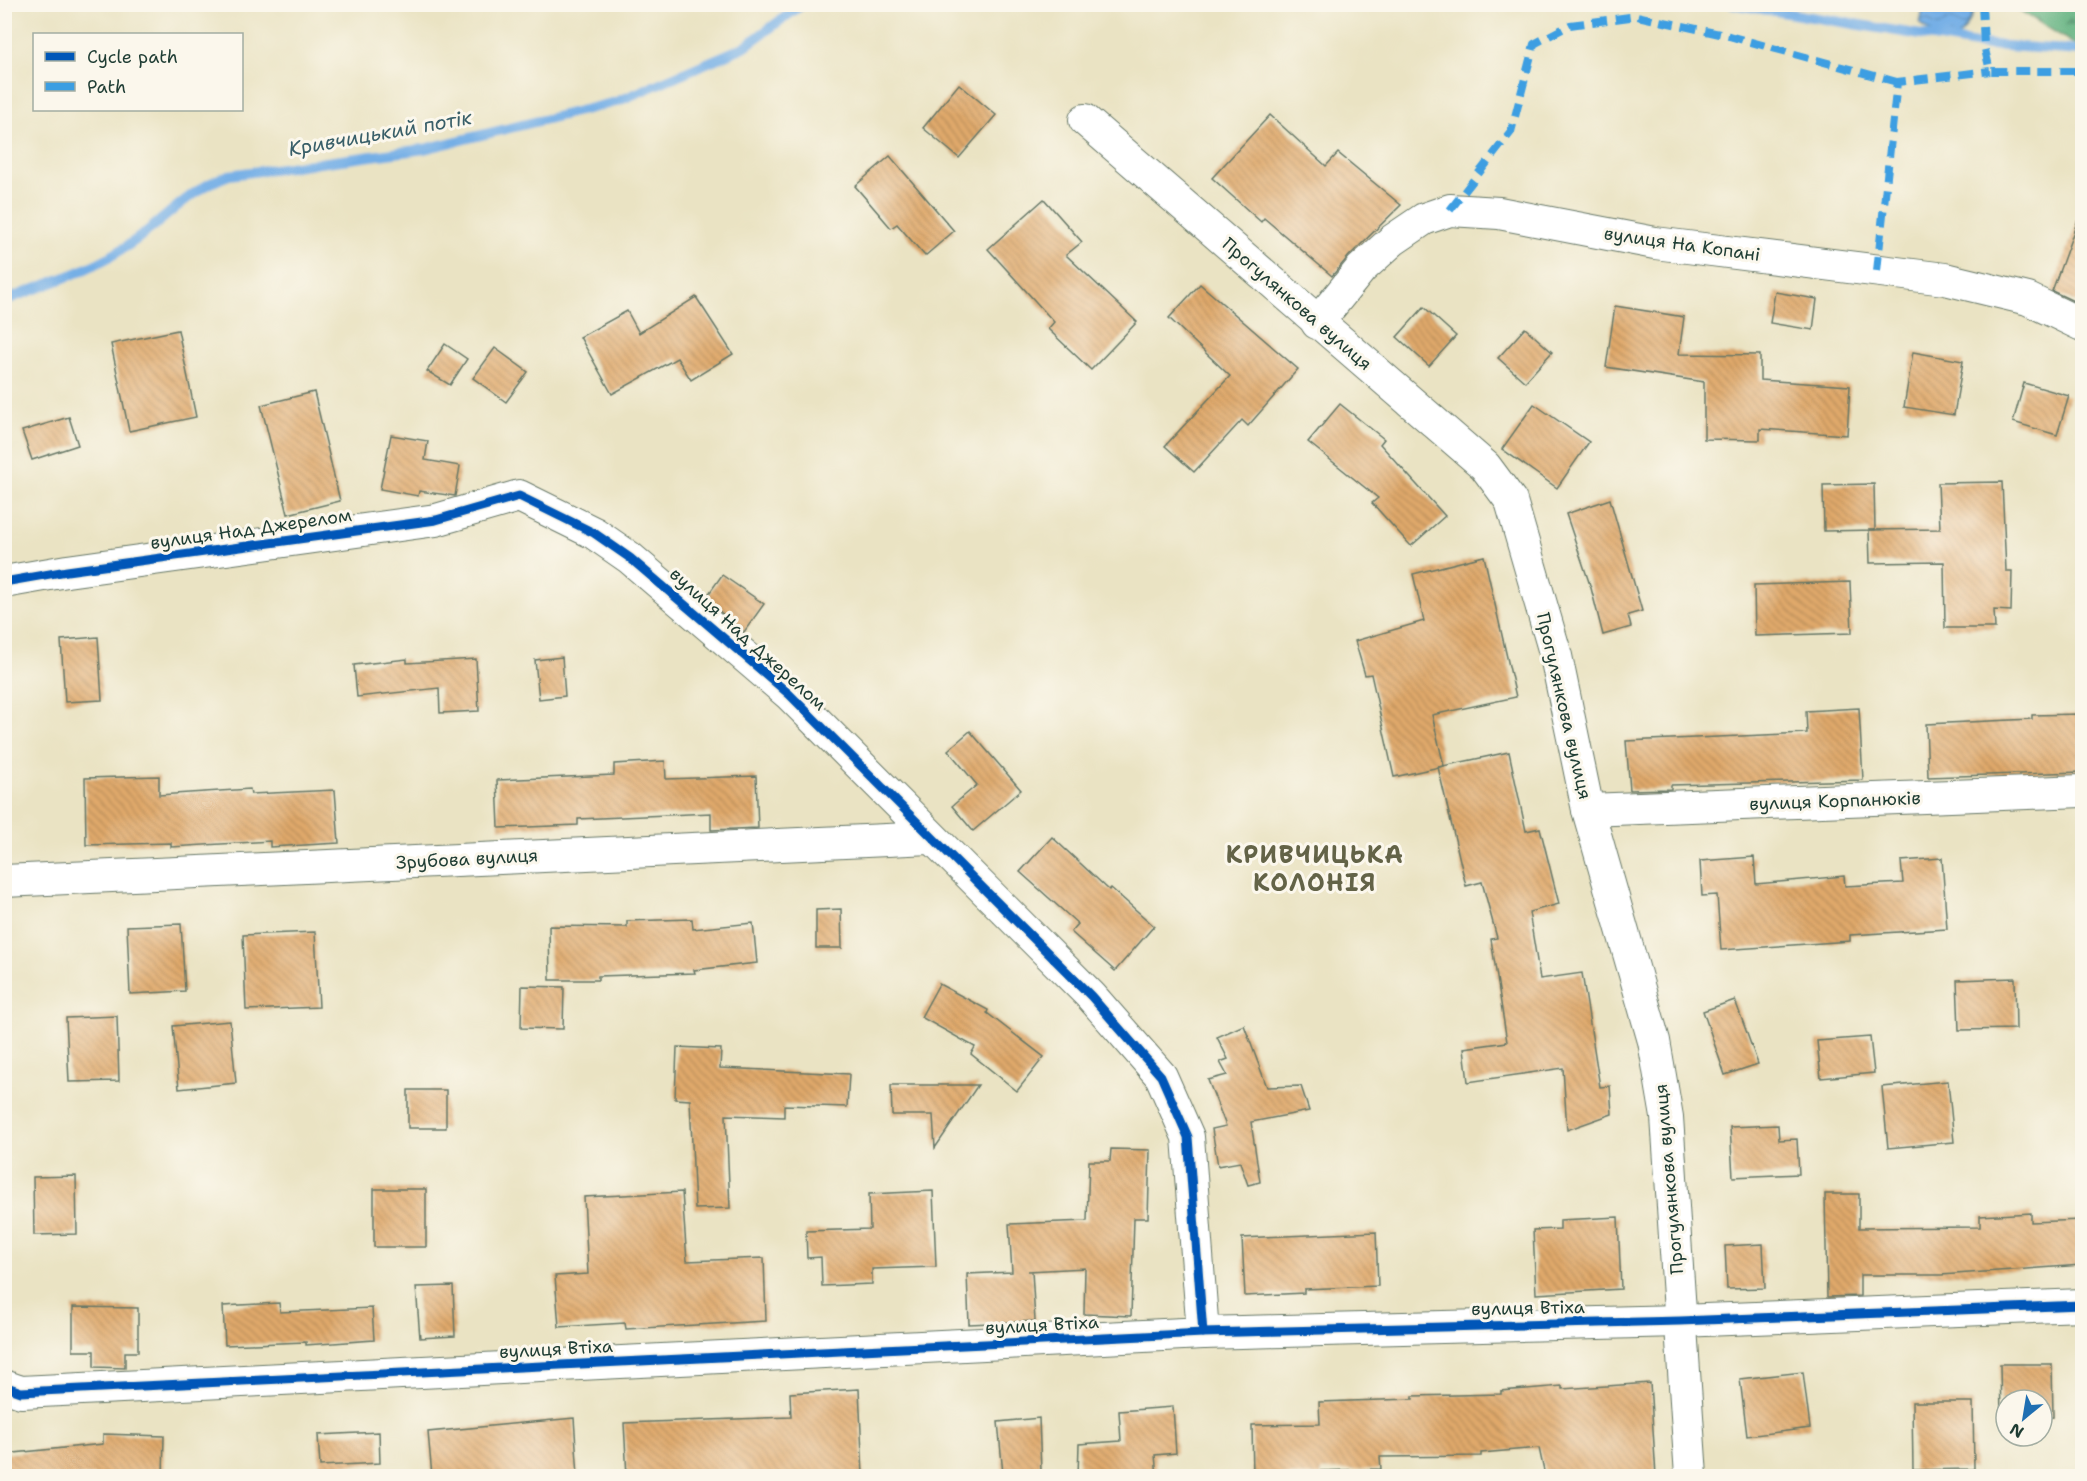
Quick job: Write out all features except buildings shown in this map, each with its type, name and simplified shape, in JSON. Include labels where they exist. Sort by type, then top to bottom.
[{"type":"street","name":"Прогулянкова вулиця","points":[[1085,120],[1485,466],[1511,501],[1556,656],[1588,810],[1654,1041],[1667,1117],[1691,1476]]},
{"type":"street","name":"вулиця На Копані","points":[[1317,323],[1361,270],[1393,240],[1424,219],[1450,210],[1499,213],[1656,243],[1946,279],[2028,299],[2082,325]]},
{"type":"street","name":"вулиця Над Джерелом","points":[[4,582],[67,571],[436,520],[519,496],[594,533],[630,558],[789,694],[930,838],[1091,996],[1161,1076],[1188,1137],[1203,1333]]},
{"type":"street","name":"вулиця Корпанюків","points":[[1588,810],[2082,791]]},
{"type":"street","name":"Зрубова вулиця","points":[[6,882],[930,838]]},
{"type":"street","name":"вулиця Втіха","points":[[4,1386],[21,1392],[1203,1333],[1680,1321],[2082,1305]]},
{"type":"green space","points":[[2011,5],[2082,5],[2082,49]]},
{"type":"water","points":[[1924,4],[1976,5],[1962,33],[1949,39],[1931,32],[1920,24]]},
{"type":"waterway","name":"Кривчицький потік","points":[[4,301],[83,270],[113,255],[140,237],[200,189],[229,175],[424,149],[616,102],[744,47],[803,4]]},
{"type":"waterway","name":"Кривчицький потік","points":[[1732,4],[1976,44],[2082,51]]},
{"type":"marked path","points":[[1982,4],[1984,45],[1990,71],[2082,71]]},
{"type":"marked path","points":[[1450,210],[1511,132],[1534,44],[1570,25],[1637,16],[1729,36],[1897,82]]},
{"type":"marked path","points":[[1877,271],[1897,82],[1990,71]]},
{"type":"cycle path","points":[[4,582],[67,571],[436,520],[519,496],[594,533],[630,558],[789,694],[1091,996],[1161,1076],[1188,1137],[1203,1333]]},
{"type":"cycle path","points":[[4,1386],[21,1392],[1203,1333],[1680,1321],[2082,1305]]},
{"type":"district","name":"КРИВЧИЦЬКА КОЛОНІЯ","points":[[1315,869]]}]
